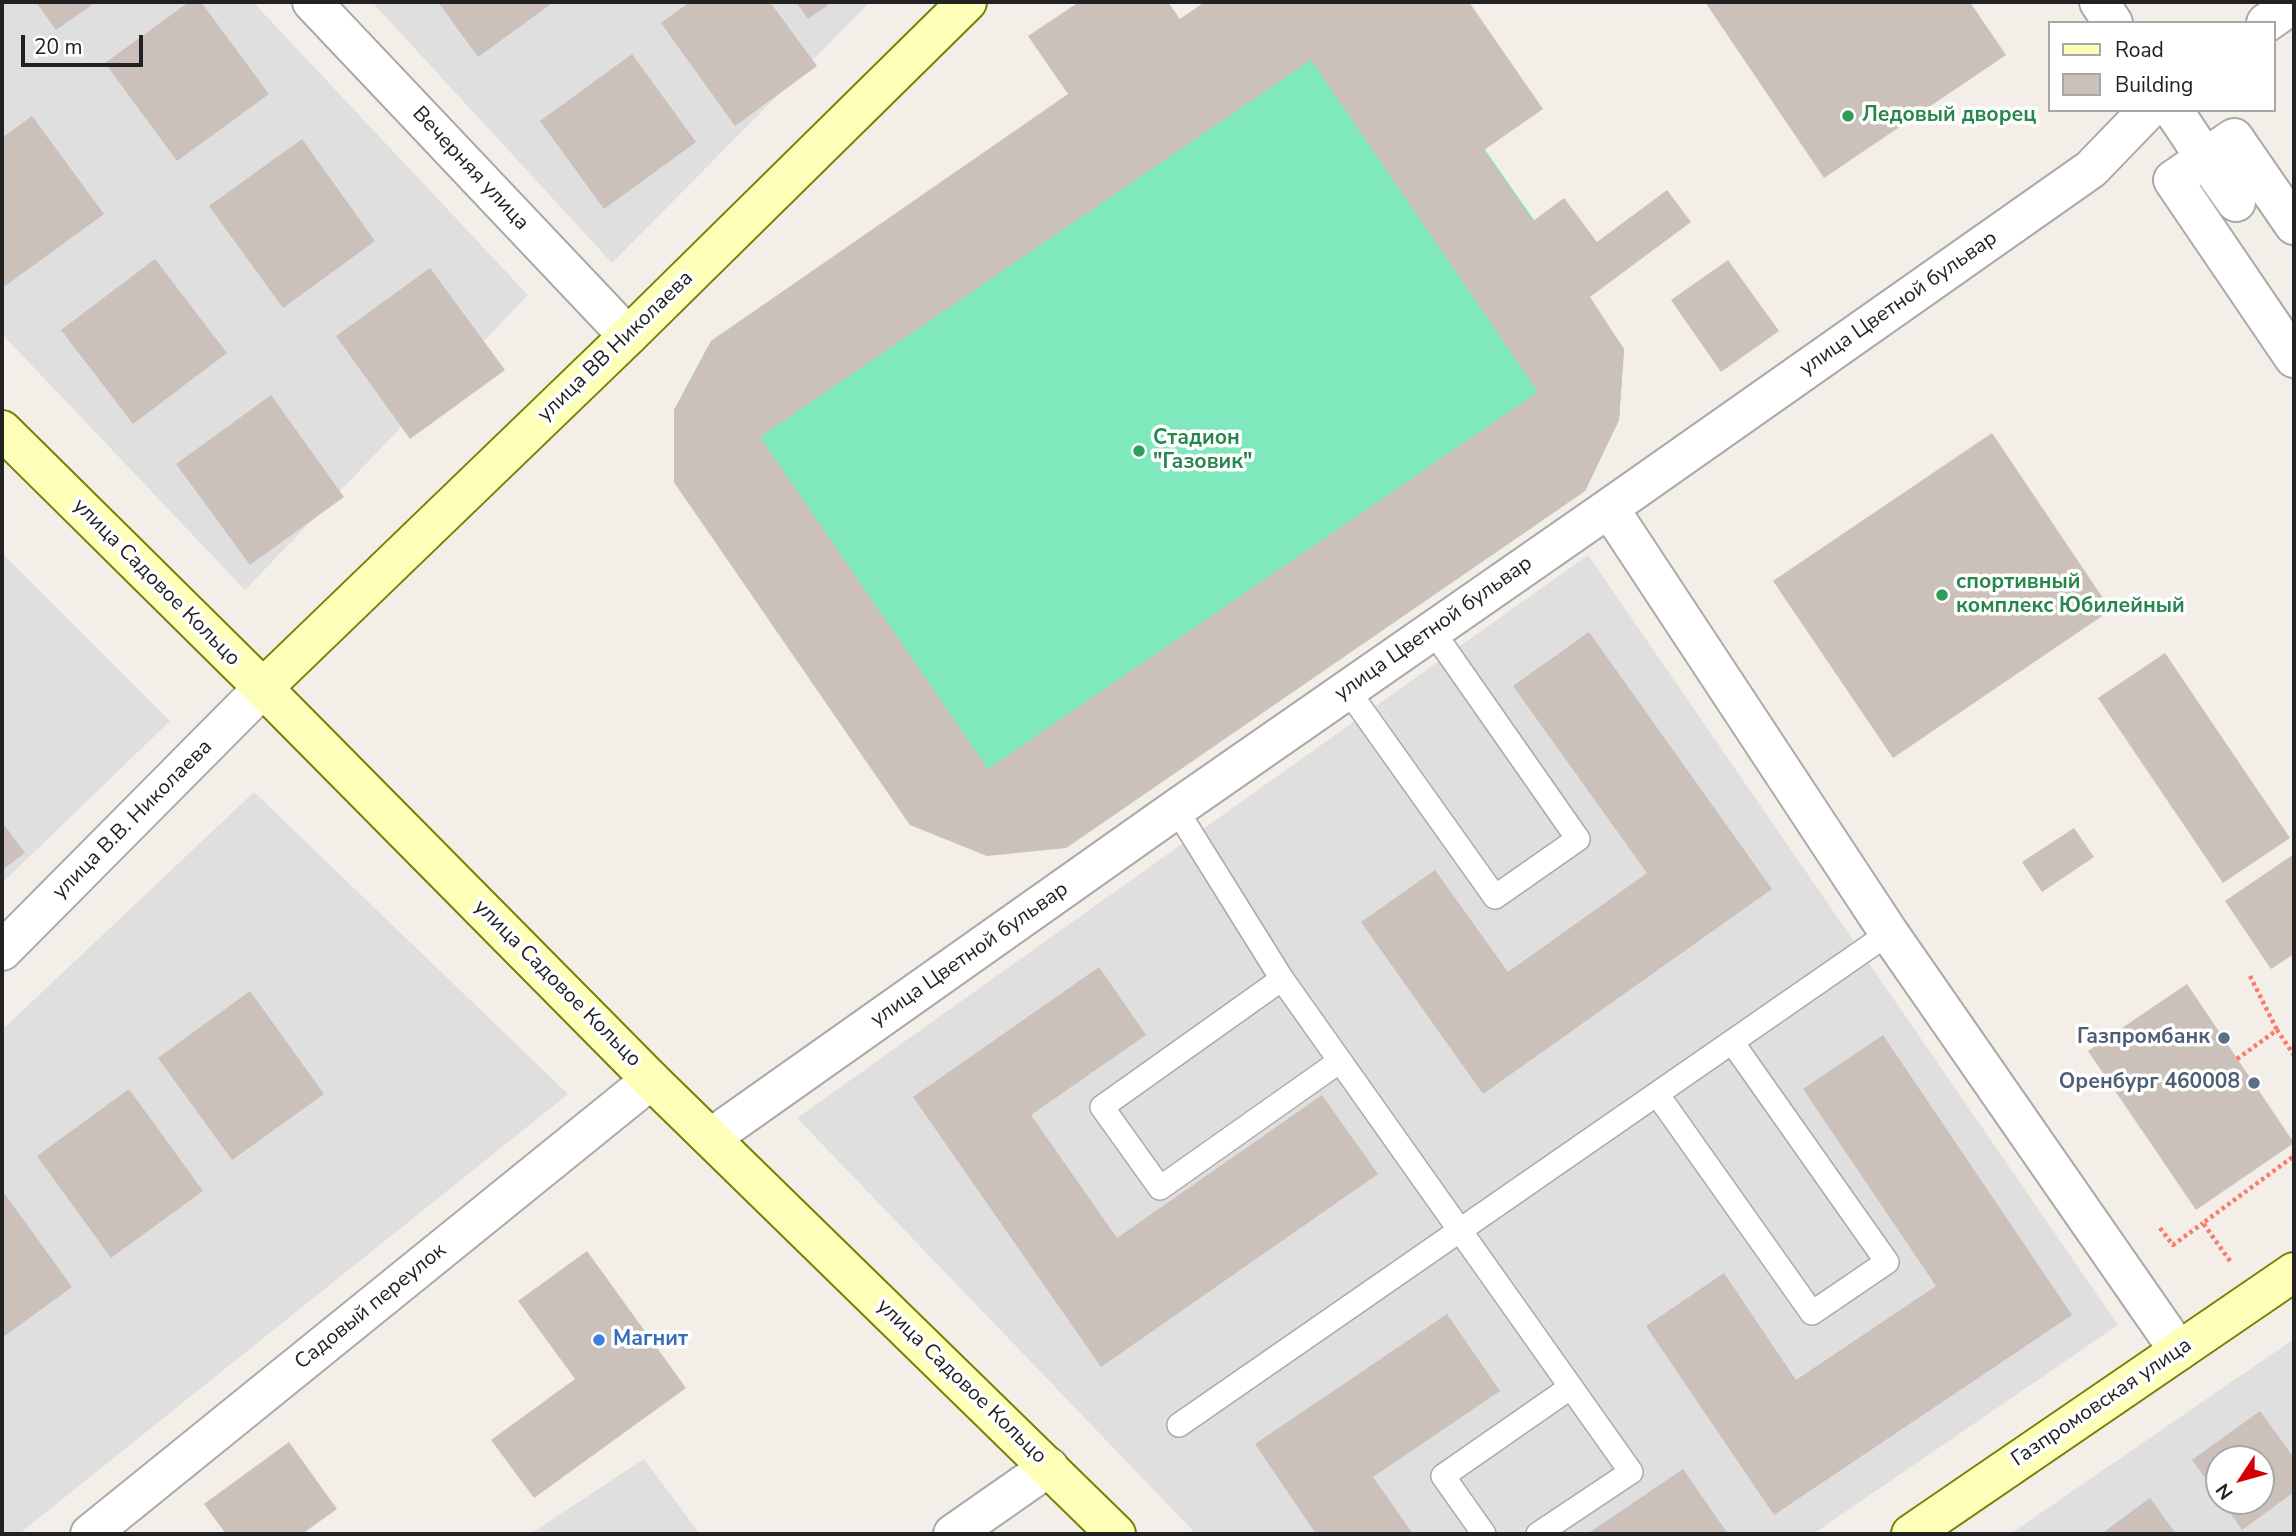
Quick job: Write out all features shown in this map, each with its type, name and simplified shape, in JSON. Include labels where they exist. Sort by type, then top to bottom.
[{"type":"main road","name":"улица ВВ Николаева","points":[[263,688],[628,336],[967,2]]},
{"type":"main road","name":"улица Садовое Кольцо","points":[[2,430],[263,688],[651,1080],[1116,1534]]},
{"type":"main road","name":"Газпромовская улица","points":[[1911,1534],[2294,1272]]},
{"type":"street","name":"Вечерняя улица","points":[[312,2],[628,336]]},
{"type":"street","points":[[2099,2],[2112,21]]},
{"type":"street","points":[[2269,21],[2294,3]]},
{"type":"street","name":"улица Цветной бульвар","points":[[712,1137],[2091,169],[2146,112]]},
{"type":"street","points":[[2174,112],[2206,158],[2294,225]]},
{"type":"street","points":[[2206,158],[2173,180],[2294,356]]},
{"type":"street","points":[[2203,225],[2250,192]]},
{"type":"street","points":[[1609,508],[1889,933],[2179,1351]]},
{"type":"street","name":"улица В.В. Николаева","points":[[2,951],[263,688]]},
{"type":"street","name":"Садовый переулок","points":[[90,1534],[651,1080]]},
{"type":"street","points":[[953,1534],[1049,1467]]},
{"type":"lane","points":[[1347,689],[1495,897],[1578,839],[1432,630]]},
{"type":"lane","points":[[1176,809],[1282,979],[1631,1472],[1538,1534]]},
{"type":"lane","points":[[1179,1425],[1889,933]]},
{"type":"lane","points":[[1282,979],[1102,1107],[1160,1188],[1340,1061]]},
{"type":"lane","points":[[1657,1094],[1812,1313],[1887,1262],[1732,1042]]},
{"type":"lane","points":[[1485,1534],[1443,1476],[1571,1387]]},
{"type":"path","points":[[2250,976],[2277,1030],[2294,1055]]},
{"type":"path","points":[[2237,1059],[2277,1030]]},
{"type":"path","points":[[2160,1228],[2172,1245],[2294,1156]]},
{"type":"path","points":[[2203,1223],[2230,1261]]},
{"type":"shaded area","points":[[2,2],[253,2],[528,295],[245,590],[2,334]]},
{"type":"shaded area","points":[[372,2],[870,2],[612,263]]},
{"type":"shaded area","points":[[2,553],[170,721],[2,883]]},
{"type":"shaded area","points":[[1588,555],[2118,1325],[1813,1534],[1196,1534],[797,1118]]},
{"type":"shaded area","points":[[254,792],[568,1094],[19,1534],[2,1534],[2,1030]]},
{"type":"shaded area","points":[[2294,1339],[2294,1534],[2010,1534]]},
{"type":"shaded area","points":[[644,1459],[700,1534],[530,1534]]},
{"type":"green space","name":"Стадион \"Газовик\"","points":[[1205,2],[1382,2],[1624,349],[1619,420],[1585,491],[1066,848],[910,825],[674,482],[674,410],[711,341]]},
{"type":"building","points":[[36,2],[96,2],[56,30]]},
{"type":"building","points":[[189,2],[201,2],[269,94],[177,161],[105,63]]},
{"type":"building","points":[[438,2],[554,2],[478,57]]},
{"type":"building","points":[[690,2],[770,2],[817,66],[735,126],[661,23]]},
{"type":"building","points":[[796,2],[832,2],[808,19]]},
{"type":"building","points":[[1079,2],[1168,2],[1180,19],[1205,2],[1469,2],[1543,109],[1484,150],[1533,221],[1564,198],[1597,242],[1667,190],[1691,222],[1590,297],[1624,349],[1619,420],[1585,491],[1066,848],[987,856],[910,825],[674,482],[674,410],[711,341],[1068,94],[1028,36]],"holes":[[[1311,60],[1538,392],[988,769],[760,437]]]},
{"type":"building","name":"Ледовый дворец","points":[[1705,2],[1970,2],[2006,55],[1824,178]]},
{"type":"building","points":[[632,54],[696,142],[604,209],[540,121]]},
{"type":"building","points":[[32,116],[104,214],[5,286],[2,281],[2,138]]},
{"type":"building","points":[[302,139],[375,241],[283,308],[209,206]]},
{"type":"building","points":[[155,259],[227,353],[133,424],[61,330]]},
{"type":"building","points":[[1728,260],[1779,331],[1721,372],[1671,300]]},
{"type":"building","points":[[430,268],[505,370],[410,439],[336,336]]},
{"type":"building","points":[[271,395],[344,497],[250,565],[176,464]]},
{"type":"building","name":"спортивный комплекс Юбилейный","points":[[1992,433],[2111,610],[1893,758],[1773,581]]},
{"type":"building","points":[[1589,632],[1772,889],[1483,1094],[1361,922],[1435,870],[1508,972],[1647,873],[1513,686]]},
{"type":"building","points":[[2165,653],[2290,838],[2223,883],[2098,698]]},
{"type":"building","points":[[2,822],[25,853],[2,870]]},
{"type":"building","points":[[2074,828],[2094,857],[2042,892],[2022,862]]},
{"type":"building","points":[[2294,854],[2294,954],[2271,969],[2225,901]]},
{"type":"building","points":[[1099,967],[1146,1035],[1031,1115],[1117,1238],[1322,1095],[1378,1174],[1101,1367],[913,1097]]},
{"type":"building","points":[[2187,984],[2294,1143],[2196,1210],[2088,1051]]},
{"type":"building","points":[[250,991],[324,1094],[232,1160],[158,1058]]},
{"type":"building","points":[[1883,1035],[2072,1315],[1774,1515],[1646,1326],[1724,1273],[1796,1380],[1936,1286],[1803,1089]]},
{"type":"building","points":[[129,1089],[203,1191],[111,1258],[37,1156]]},
{"type":"building","points":[[2,1190],[72,1287],[2,1338]]},
{"type":"building","name":"Магнит","points":[[587,1251],[686,1388],[534,1498],[491,1440],[575,1379],[518,1301]]},
{"type":"building","points":[[1447,1314],[1500,1391],[1373,1477],[1413,1534],[1316,1534],[1255,1444]]},
{"type":"building","points":[[2260,1411],[2294,1458],[2294,1492],[2275,1506],[2275,1445],[2213,1445]]},
{"type":"building","points":[[289,1442],[337,1509],[302,1534],[226,1534],[204,1504]]},
{"type":"building","points":[[2205,1451],[2205,1478],[2192,1460]]},
{"type":"building","points":[[1683,1469],[1728,1534],[1587,1534]]},
{"type":"building","points":[[2150,1498],[2176,1534],[2101,1534]]},
{"type":"building","points":[[2232,1515],[2263,1515],[2242,1530]]},
{"type":"place","name":"Ледовый дворец","points":[[1848,116]]},
{"type":"place","name":"Стадион \"Газовик\"","points":[[1139,451]]},
{"type":"place","name":"спортивный комплекс Юбилейный","points":[[1942,595]]},
{"type":"place","name":"Газпромбанк","points":[[2224,1038]]},
{"type":"place","name":"Оренбург 460008","points":[[2254,1083]]},
{"type":"place","name":"Магнит","points":[[599,1340]]}]
